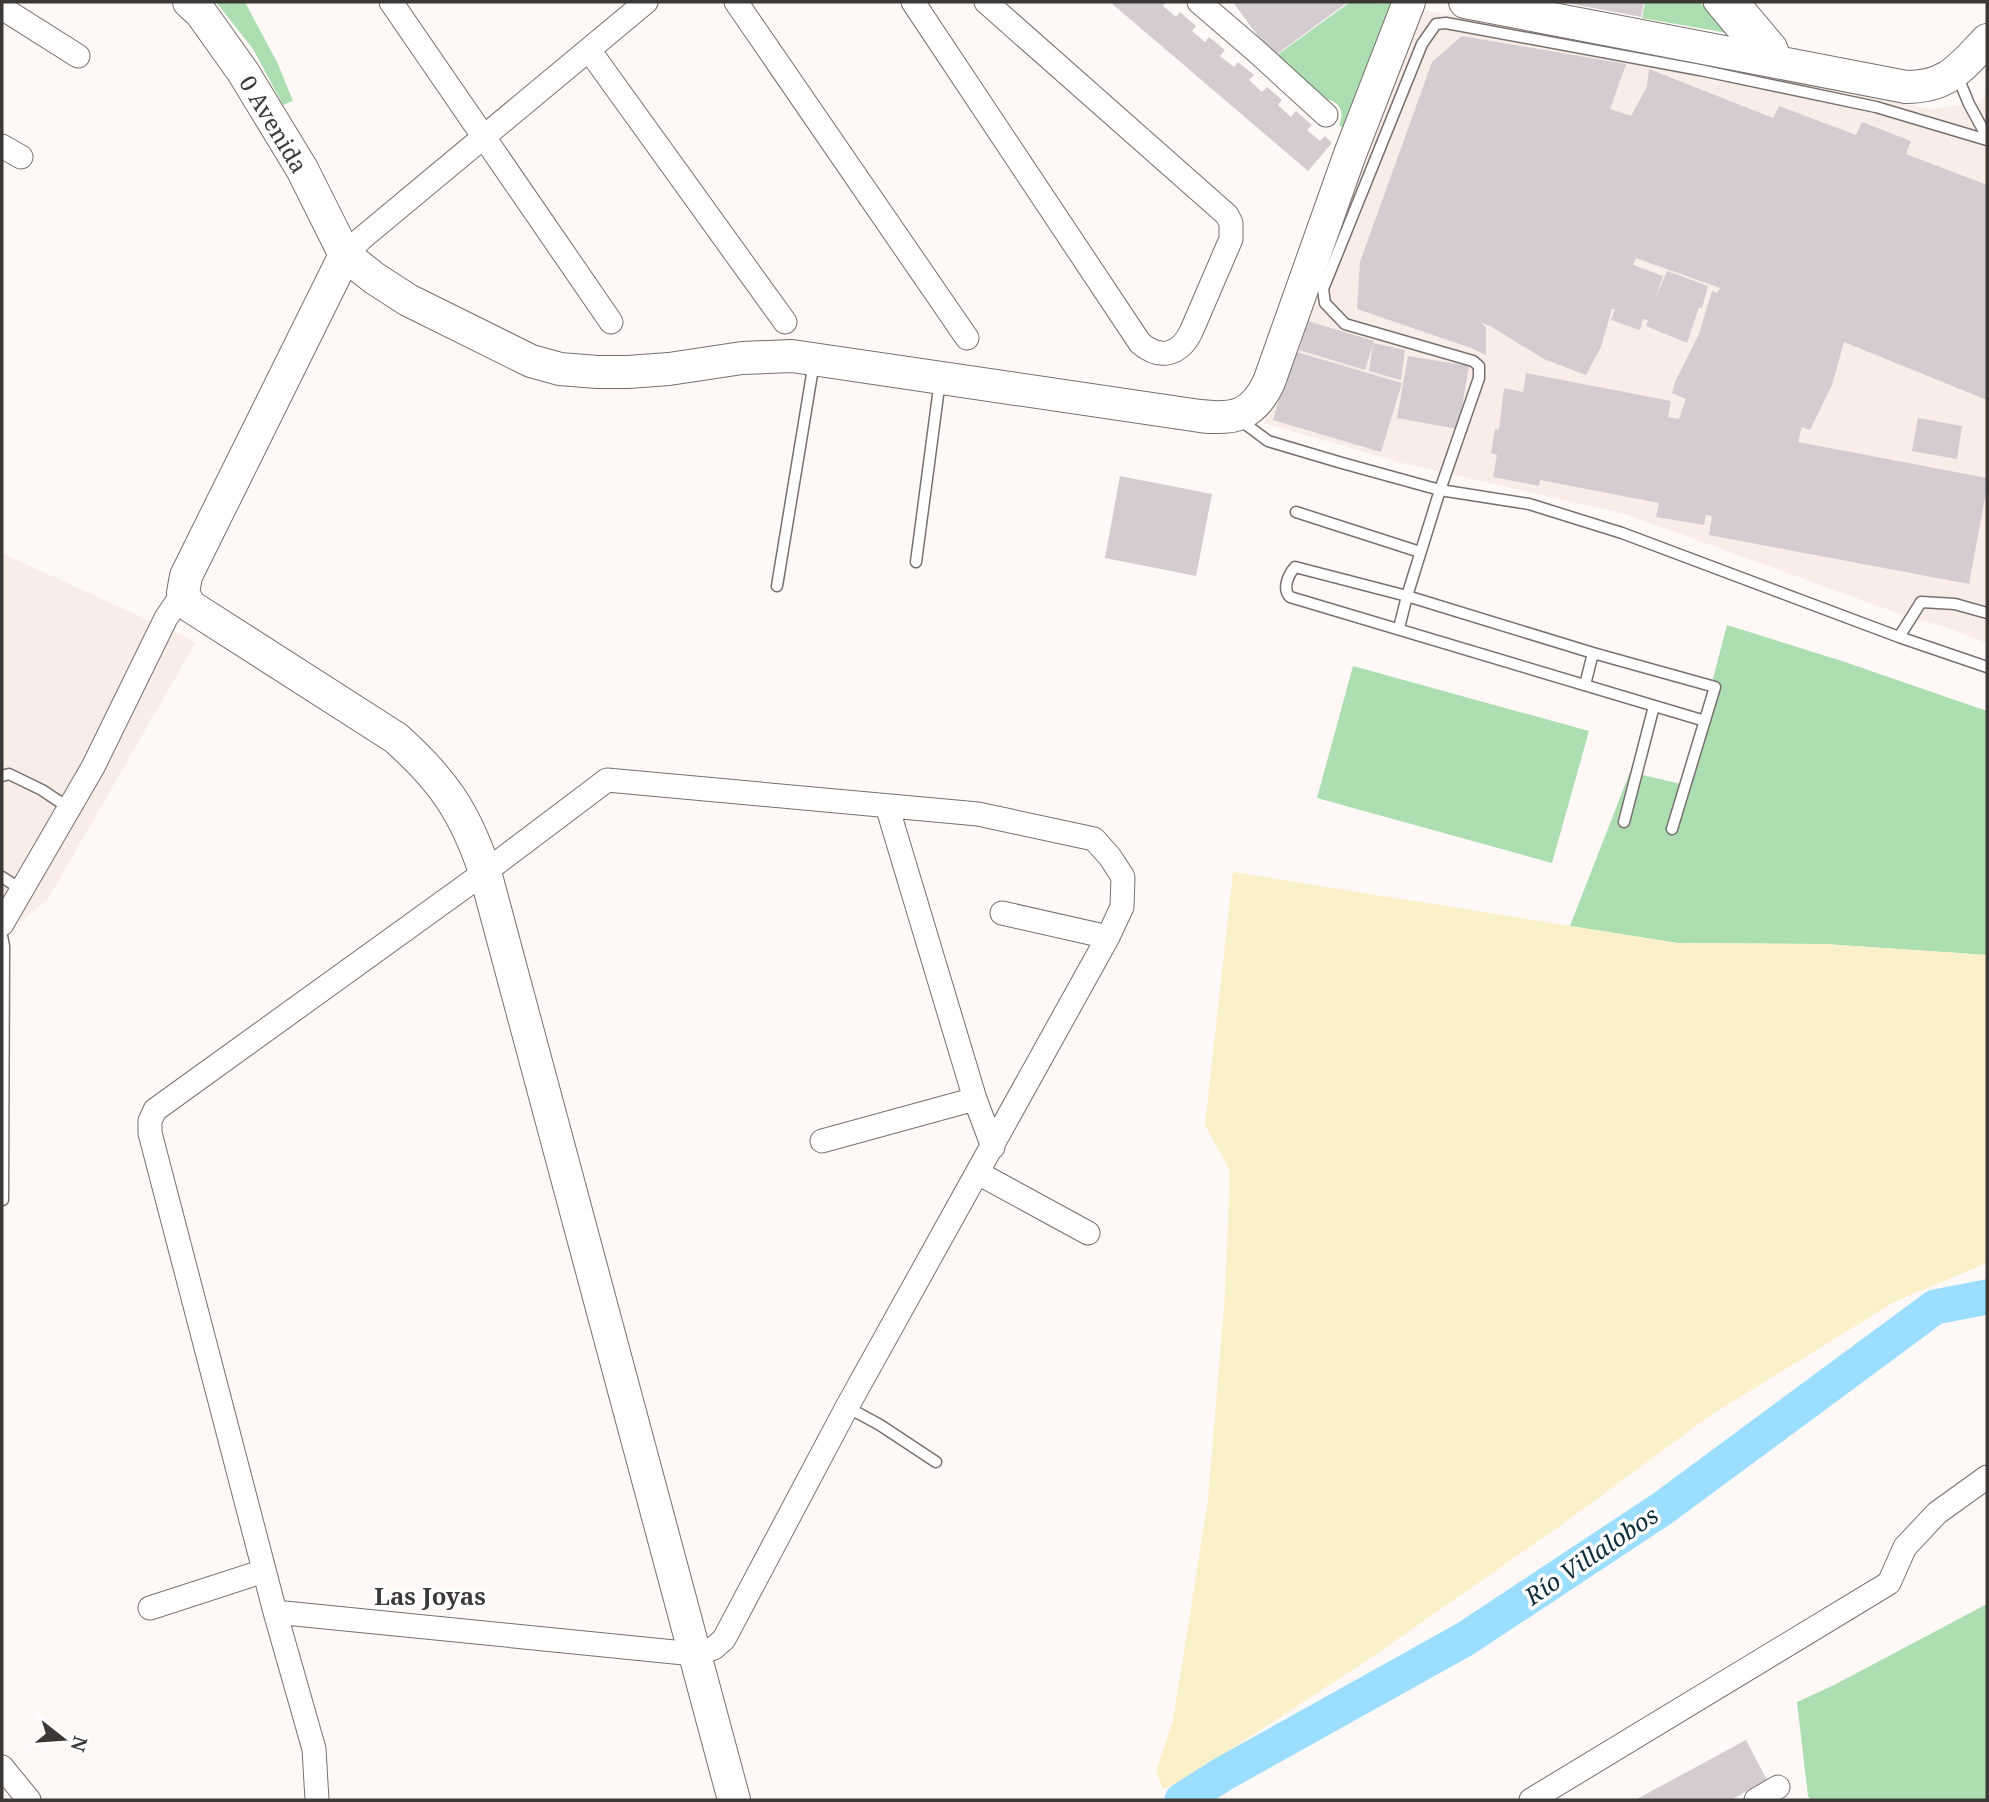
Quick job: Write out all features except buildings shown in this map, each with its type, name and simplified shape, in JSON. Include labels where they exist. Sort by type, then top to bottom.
[{"type":"main road","name":"0 Avenida","points":[[190,2],[201,13],[243,72],[302,169],[345,255]]},
{"type":"main road","points":[[734,1800],[485,872],[468,825],[448,793],[424,763],[396,738],[190,606],[183,593],[186,576],[345,255],[408,300],[531,361],[561,369],[628,372],[742,358],[792,356],[1200,416],[1236,416],[1256,401],[1269,382],[1350,154],[1409,2]]},
{"type":"main road","points":[[1465,2],[1906,87],[1931,85],[1956,73],[1987,40]]},
{"type":"street","points":[[345,255],[646,2]]},
{"type":"street","points":[[736,2],[967,338]]},
{"type":"street","points":[[913,2],[1140,343],[1156,352],[1176,351],[1191,332],[1231,239],[1231,223],[1227,215],[986,2]]},
{"type":"street","points":[[1199,2],[1326,115]]},
{"type":"street","points":[[1221,2],[1256,51]]},
{"type":"street","points":[[1715,2],[1766,59],[1778,54],[1776,46],[1738,2]]},
{"type":"street","points":[[400,5],[483,138],[611,323]]},
{"type":"street","points":[[2,8],[78,56]]},
{"type":"street","points":[[589,50],[785,322]]},
{"type":"street","points":[[2,924],[93,767],[166,618],[183,593]]},
{"type":"street","points":[[275,1612],[694,1654],[714,1648],[724,1639],[848,1407],[1108,937],[1122,906],[1123,877],[1110,856],[1094,839],[978,814],[607,780],[485,872],[155,1110],[150,1121],[150,1133],[264,1571],[275,1612],[314,1749],[317,1800]]},
{"type":"street","points":[[887,806],[975,1099],[993,1147]]},
{"type":"street","points":[[1002,913],[1108,937]]},
{"type":"street","points":[[822,1141],[975,1099]]},
{"type":"street","points":[[978,1173],[1088,1233]]},
{"type":"street","points":[[1531,1800],[1889,1583],[1905,1547],[1937,1513],[1987,1478]]},
{"type":"street","points":[[150,1608],[264,1571]]},
{"type":"street","points":[[2,1767],[29,1800]]},
{"type":"street","points":[[1756,1800],[1778,1787]]},
{"type":"lane","points":[[1399,628],[1420,552],[1479,378],[1479,366],[1473,361],[1345,324],[1325,303],[1324,289],[1422,44],[1436,24],[1446,23],[1700,70],[1876,107],[1987,139]]},
{"type":"lane","points":[[1956,73],[1987,139]]},
{"type":"lane","points":[[777,586],[814,360]]},
{"type":"lane","points":[[915,562],[940,378]]},
{"type":"lane","points":[[1236,416],[1268,441],[1440,490],[1529,504],[1622,533],[1899,637],[1987,667]]},
{"type":"lane","points":[[1296,512],[1420,552]]},
{"type":"lane","points":[[1672,829],[1716,687],[1593,653],[1407,596],[1295,567],[1285,588],[1290,597],[1705,722]]},
{"type":"lane","points":[[1899,637],[1921,602],[1955,604],[1987,612]]},
{"type":"lane","points":[[1586,685],[1593,653]]},
{"type":"lane","points":[[1624,822],[1654,706]]},
{"type":"lane","points":[[2,776],[9,774],[42,790],[69,808]]},
{"type":"lane","points":[[2,877],[22,890]]},
{"type":"lane","points":[[2,936],[3,1200]]},
{"type":"lane","points":[[848,1407],[880,1424],[936,1462]]},
{"type":"shaded area","points":[[1422,10],[1624,47],[1931,109],[1980,103],[1987,92],[1987,643],[1625,514],[1402,463],[1264,423]]},
{"type":"shaded area","points":[[2,553],[196,642],[48,899],[2,938]]},
{"type":"green space","points":[[216,2],[245,2],[278,64],[293,101],[283,105],[253,49]]},
{"type":"green space","points":[[1350,2],[1395,2],[1345,129],[1339,125],[1341,111],[1333,101],[1323,99],[1273,58]]},
{"type":"green space","points":[[1645,2],[1700,2],[1727,33],[1642,18]]},
{"type":"green space","points":[[1727,625],[1987,711],[1987,955],[1824,944],[1677,943],[1570,926],[1630,772],[1685,785]]},
{"type":"green space","points":[[1353,666],[1589,731],[1552,863],[1317,798]]},
{"type":"green space","points":[[1987,1604],[1987,1800],[1811,1800],[1808,1796],[1797,1702]]},
{"type":"sand","points":[[1233,872],[1677,943],[1824,944],[1987,955],[1987,1263],[1896,1301],[1711,1415],[1560,1526],[1372,1657],[1184,1780],[1163,1789],[1156,1771],[1173,1720],[1208,1500],[1225,1293],[1230,1171],[1205,1125]]},
{"type":"waterway","name":"Río Villalobos","points":[[1182,1800],[1223,1774],[1465,1639],[1663,1508],[1935,1307],[1987,1297]]},
{"type":"district","name":"Las Joyas","points":[[430,1595]]}]
